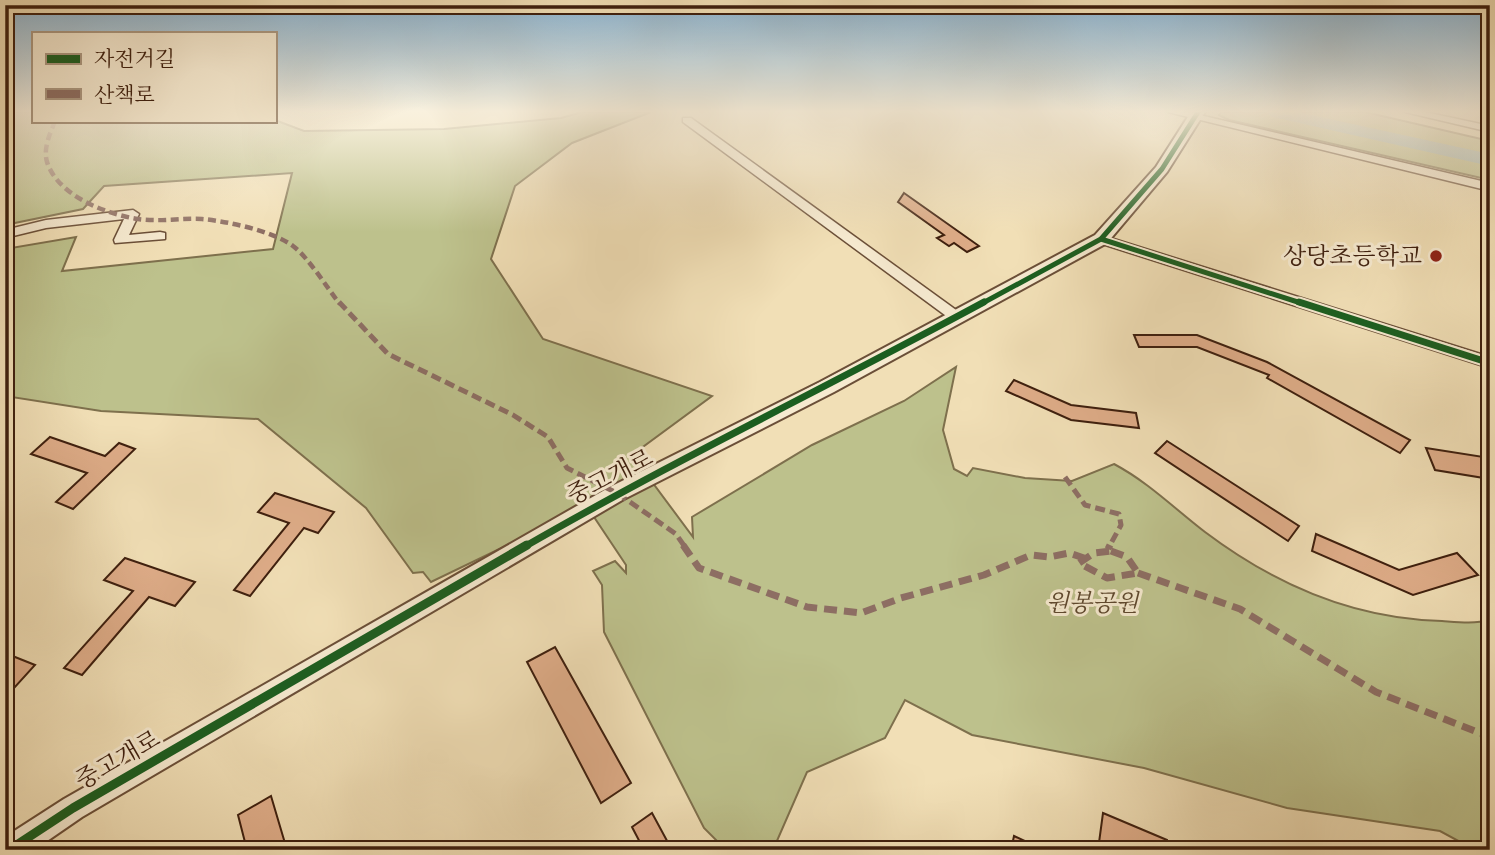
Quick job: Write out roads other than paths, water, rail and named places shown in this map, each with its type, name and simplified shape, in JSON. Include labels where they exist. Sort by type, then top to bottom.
[{"type":"street","points":[[731,152],[958,318]]},
{"type":"street","name":"중고개로","points":[[9,850],[85,801],[617,493],[958,318],[1101,239],[1162,169],[1173,152]]},
{"type":"street","points":[[1347,152],[1490,187]]},
{"type":"street","points":[[5,234],[46,223],[133,214],[120,240],[160,236]]},
{"type":"street","points":[[1101,239],[1490,363]]},
{"type":"waterway","points":[[1453,152],[1490,160]]},
{"type":"place","name":"상당초등학교","points":[[1436,256]]},
{"type":"park label","name":"원봉공원","points":[[1092,603]]}]
